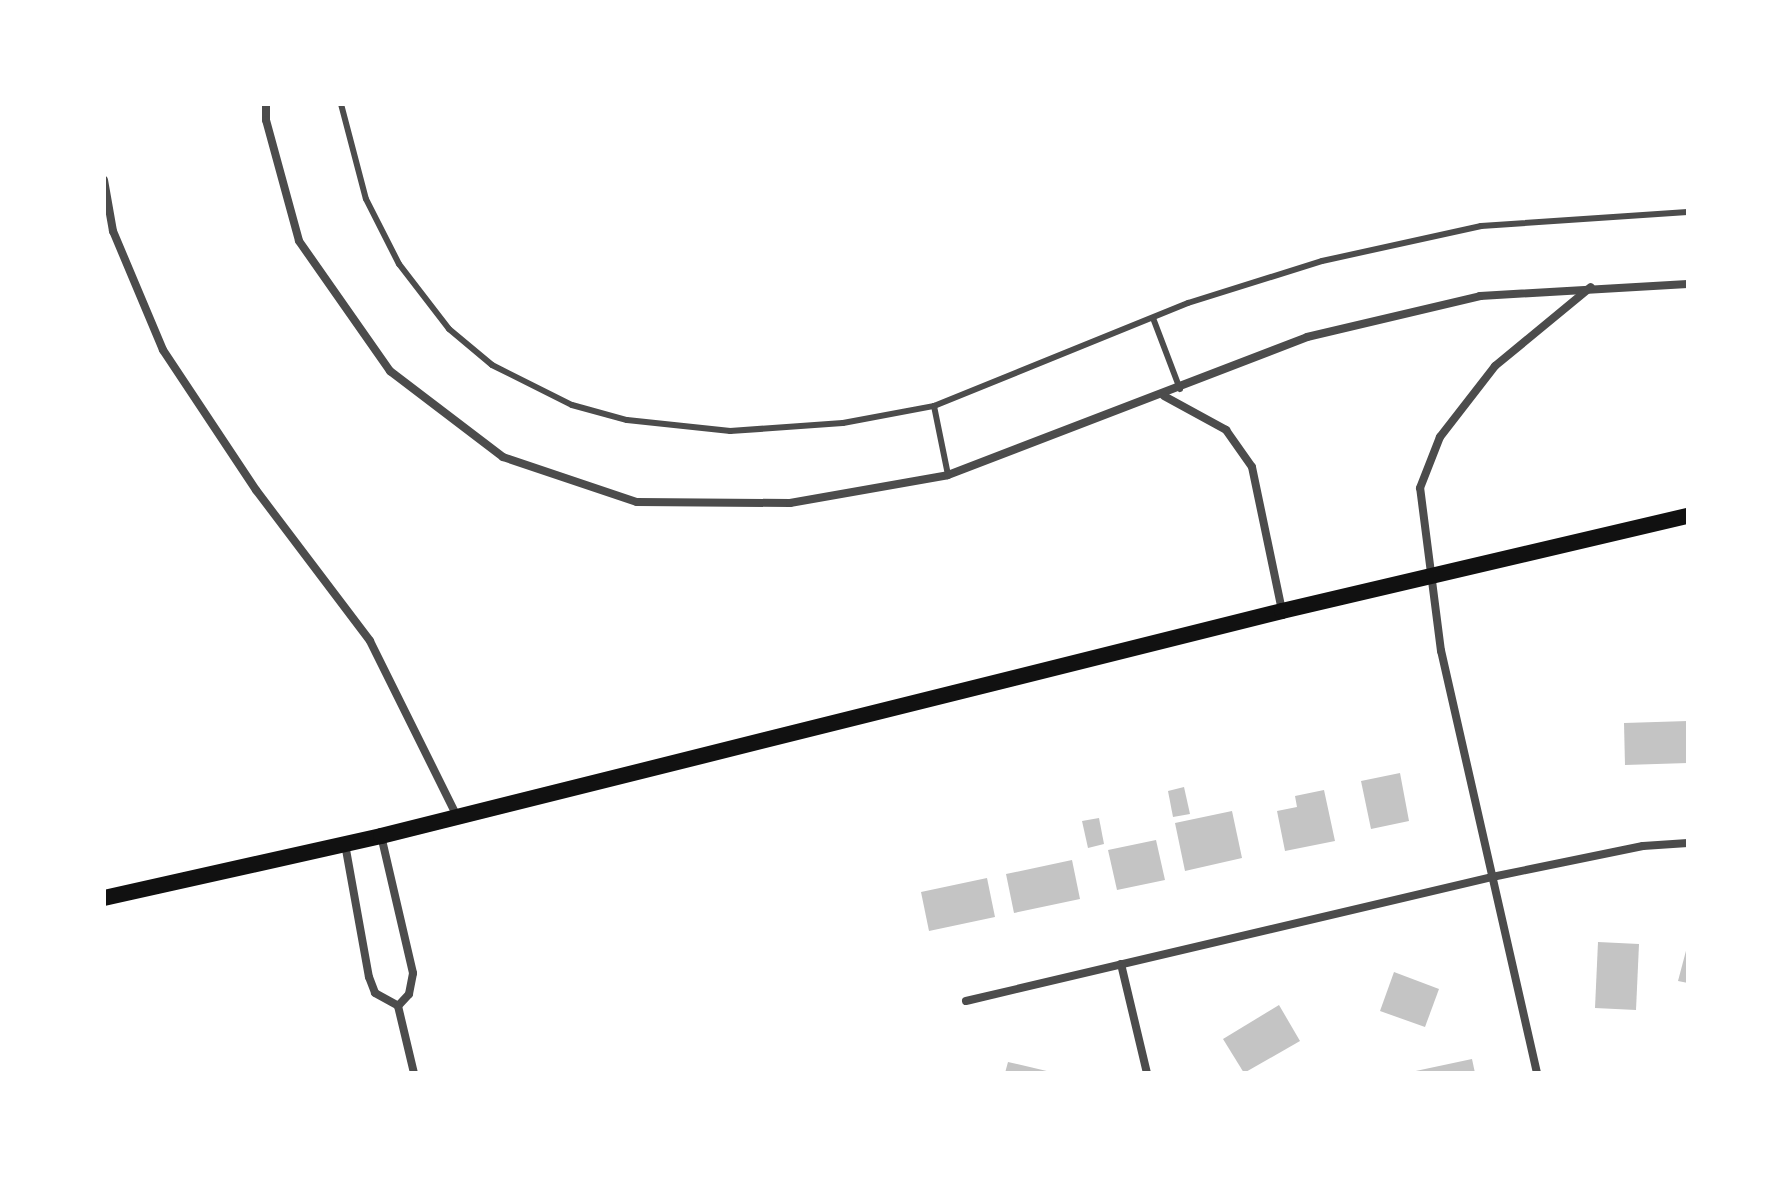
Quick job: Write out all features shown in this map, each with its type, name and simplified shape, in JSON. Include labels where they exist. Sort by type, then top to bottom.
[{"type":"main road","points":[[104,898],[381,836],[1282,611],[1429,580],[1688,516]]},
{"type":"street","points":[[266,104],[266,120],[299,241],[390,371],[503,457],[637,502],[790,503],[948,475],[1164,396],[1307,337],[1480,296],[1591,287],[1688,284]]},
{"type":"street","points":[[104,180],[113,231],[163,350],[256,490],[370,641],[457,817]]},
{"type":"street","points":[[1537,1073],[1429,580],[1420,488],[1440,437],[1495,366],[1591,287]]},
{"type":"street","points":[[1164,396],[1226,430],[1252,467],[1282,611]]},
{"type":"street","points":[[381,836],[413,973],[409,994],[398,1006]]},
{"type":"street","points":[[345,843],[369,977],[375,993],[398,1006],[414,1073]]},
{"type":"street","points":[[966,1001],[1492,877],[1643,846],[1688,843]]},
{"type":"street","points":[[1121,964],[1147,1073]]},
{"type":"lane","points":[[341,104],[366,199],[399,264],[449,329],[492,365],[572,405],[627,420],[730,431],[843,423],[934,406],[1153,318],[1322,261],[1481,226],[1688,212]]},
{"type":"lane","points":[[1153,318],[1180,389]]},
{"type":"lane","points":[[934,406],[948,475]]},
{"type":"building","points":[[1688,721],[1688,763],[1625,765],[1624,723]]},
{"type":"building","points":[[1400,773],[1409,821],[1371,829],[1361,781]]},
{"type":"building","points":[[1184,787],[1190,814],[1173,817],[1168,791]]},
{"type":"building","points":[[1324,790],[1335,841],[1285,851],[1277,811],[1297,807],[1295,796]]},
{"type":"building","points":[[1232,811],[1242,858],[1185,871],[1175,823]]},
{"type":"building","points":[[1099,818],[1104,844],[1088,848],[1082,821]]},
{"type":"building","points":[[1156,840],[1165,880],[1117,890],[1108,850]]},
{"type":"building","points":[[1072,860],[1080,899],[1014,913],[1006,874]]},
{"type":"building","points":[[987,878],[995,917],[929,931],[921,892]]},
{"type":"building","points":[[1598,942],[1639,944],[1636,1010],[1595,1008]]},
{"type":"building","points":[[1688,947],[1688,983],[1678,981]]},
{"type":"building","points":[[1394,972],[1439,989],[1425,1027],[1380,1011]]},
{"type":"building","points":[[1279,1005],[1300,1041],[1244,1073],[1223,1039]]},
{"type":"building","points":[[1472,1059],[1475,1073],[1411,1073],[1411,1072]]},
{"type":"building","points":[[1008,1062],[1051,1072],[1051,1073],[1005,1073]]}]
